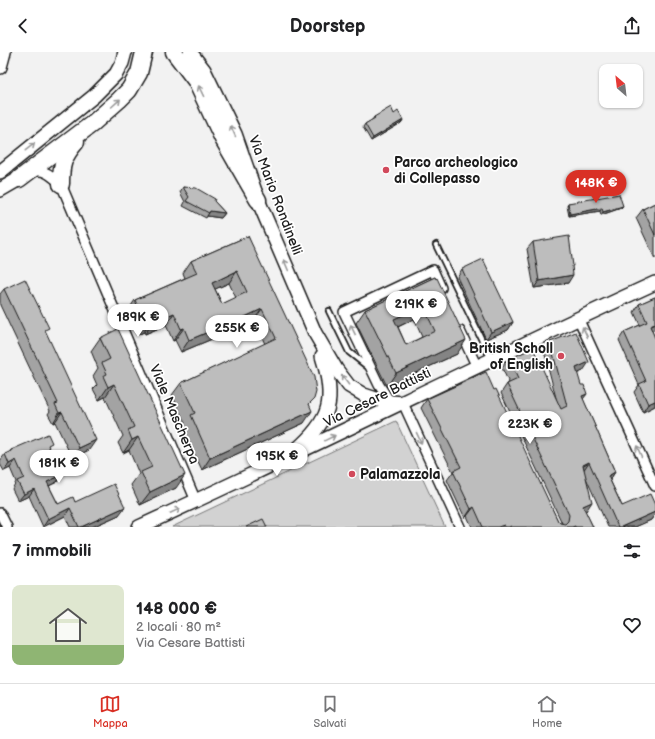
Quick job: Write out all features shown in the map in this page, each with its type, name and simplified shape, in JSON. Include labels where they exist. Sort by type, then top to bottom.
[{"type":"highway","points":[[19,179],[92,124],[120,100],[129,90],[139,72],[144,52]]},
{"type":"highway","points":[[174,52],[196,81],[224,139],[258,200]]},
{"type":"highway","points":[[61,184],[61,166],[66,155],[92,124]]},
{"type":"main road","points":[[0,67],[4,52]]},
{"type":"main road","points":[[0,172],[94,96],[116,74],[122,63],[124,52]]},
{"type":"main road","name":"Via Mario Rondinelli","points":[[190,52],[204,70],[235,134],[258,200],[315,333],[327,372],[330,393],[328,409],[320,425],[308,439],[284,460]]},
{"type":"main road","points":[[0,190],[19,179]]},
{"type":"main road","name":"Via Cesare Battisti","points":[[139,527],[284,460],[397,402],[483,366],[578,318],[655,283]]},
{"type":"main road","name":"Via Mario Rondinelli","points":[[315,333],[336,369],[349,386],[364,395],[382,401],[397,402]]},
{"type":"street","name":"Via Mario Rondinelli","points":[[196,52],[204,70]]},
{"type":"street","points":[[19,179],[36,170],[51,175],[61,184]]},
{"type":"street","name":"Viale Mascherpa","points":[[61,184],[196,501]]},
{"type":"street","name":"Via Cesare Battisti","points":[[397,402],[379,385],[344,312],[433,270],[445,298]]},
{"type":"street","points":[[578,318],[655,486]]},
{"type":"street","points":[[458,326],[483,366]]},
{"type":"street","points":[[397,402],[460,527]]},
{"type":"street","points":[[0,513],[7,527]]},
{"type":"lane","points":[[436,246],[483,366]]},
{"type":"lane","points":[[329,311],[350,352],[372,371]]},
{"type":"shaded area","name":"Palamazzola","points":[[396,421],[445,527],[172,527]]},
{"type":"building","points":[[391,107],[394,114],[398,111],[403,120],[373,138],[365,124]]},
{"type":"building","points":[[183,187],[196,188],[215,199],[214,201],[225,213],[210,211],[209,213],[186,201],[189,197]]},
{"type":"building","points":[[619,194],[623,206],[603,212],[602,208],[570,214],[568,203]]},
{"type":"building","points":[[655,203],[655,235],[643,209]]},
{"type":"building","points":[[248,236],[314,377],[316,392],[314,399],[309,404],[312,411],[210,458],[191,415],[195,413],[181,383],[276,338],[262,309],[221,328],[220,327],[189,340],[184,328],[181,329],[174,313],[153,322],[152,320],[145,323],[135,300],[197,273],[191,261]],"holes":[[[237,271],[247,292],[222,304],[212,283]]]},
{"type":"building","points":[[569,236],[573,275],[539,281],[533,242]]},
{"type":"building","points":[[483,259],[513,322],[491,332],[462,269]]},
{"type":"building","points":[[435,277],[436,279],[437,278],[466,340],[396,373],[365,310]],"holes":[[[423,306],[435,331],[406,345],[394,319]]]},
{"type":"building","points":[[25,279],[49,328],[45,330],[96,440],[79,448],[62,412],[59,413],[55,404],[58,403],[4,289]]},
{"type":"building","points":[[655,297],[655,324],[650,326],[655,338],[655,401],[648,404],[639,384],[646,381],[624,332],[647,322],[639,304]]},
{"type":"building","points":[[118,329],[185,475],[150,492],[141,472],[152,467],[138,437],[132,440],[128,430],[134,427],[114,384],[108,387],[103,376],[107,374],[102,363],[110,359],[100,338]]},
{"type":"building","points":[[576,332],[589,362],[576,368],[581,385],[584,385],[587,394],[582,396],[615,472],[608,476],[622,506],[650,494],[655,505],[655,512],[618,527],[589,462],[583,465],[592,502],[583,506],[593,527],[505,527],[504,525],[498,527],[483,527],[474,507],[471,509],[453,471],[461,467],[427,399],[486,372],[494,390],[496,389],[558,521],[565,524],[568,521],[569,515],[507,384],[518,379],[509,359],[533,348],[561,409],[567,406],[550,342]]},
{"type":"building","points":[[48,434],[52,443],[48,445],[62,475],[47,482],[58,504],[73,497],[75,502],[114,484],[125,507],[81,527],[79,527],[70,508],[48,519],[34,489],[24,494],[17,481],[24,478],[16,460],[9,464],[5,454]]},
{"type":"building","points":[[263,519],[267,527],[246,527]]},
{"type":"place","name":"Parco archeologico di Collepasso","points":[[386,170]]},
{"type":"place","name":"British Scholl of English","points":[[561,356]]},
{"type":"place","name":"Palamazzola","points":[[352,474]]}]
